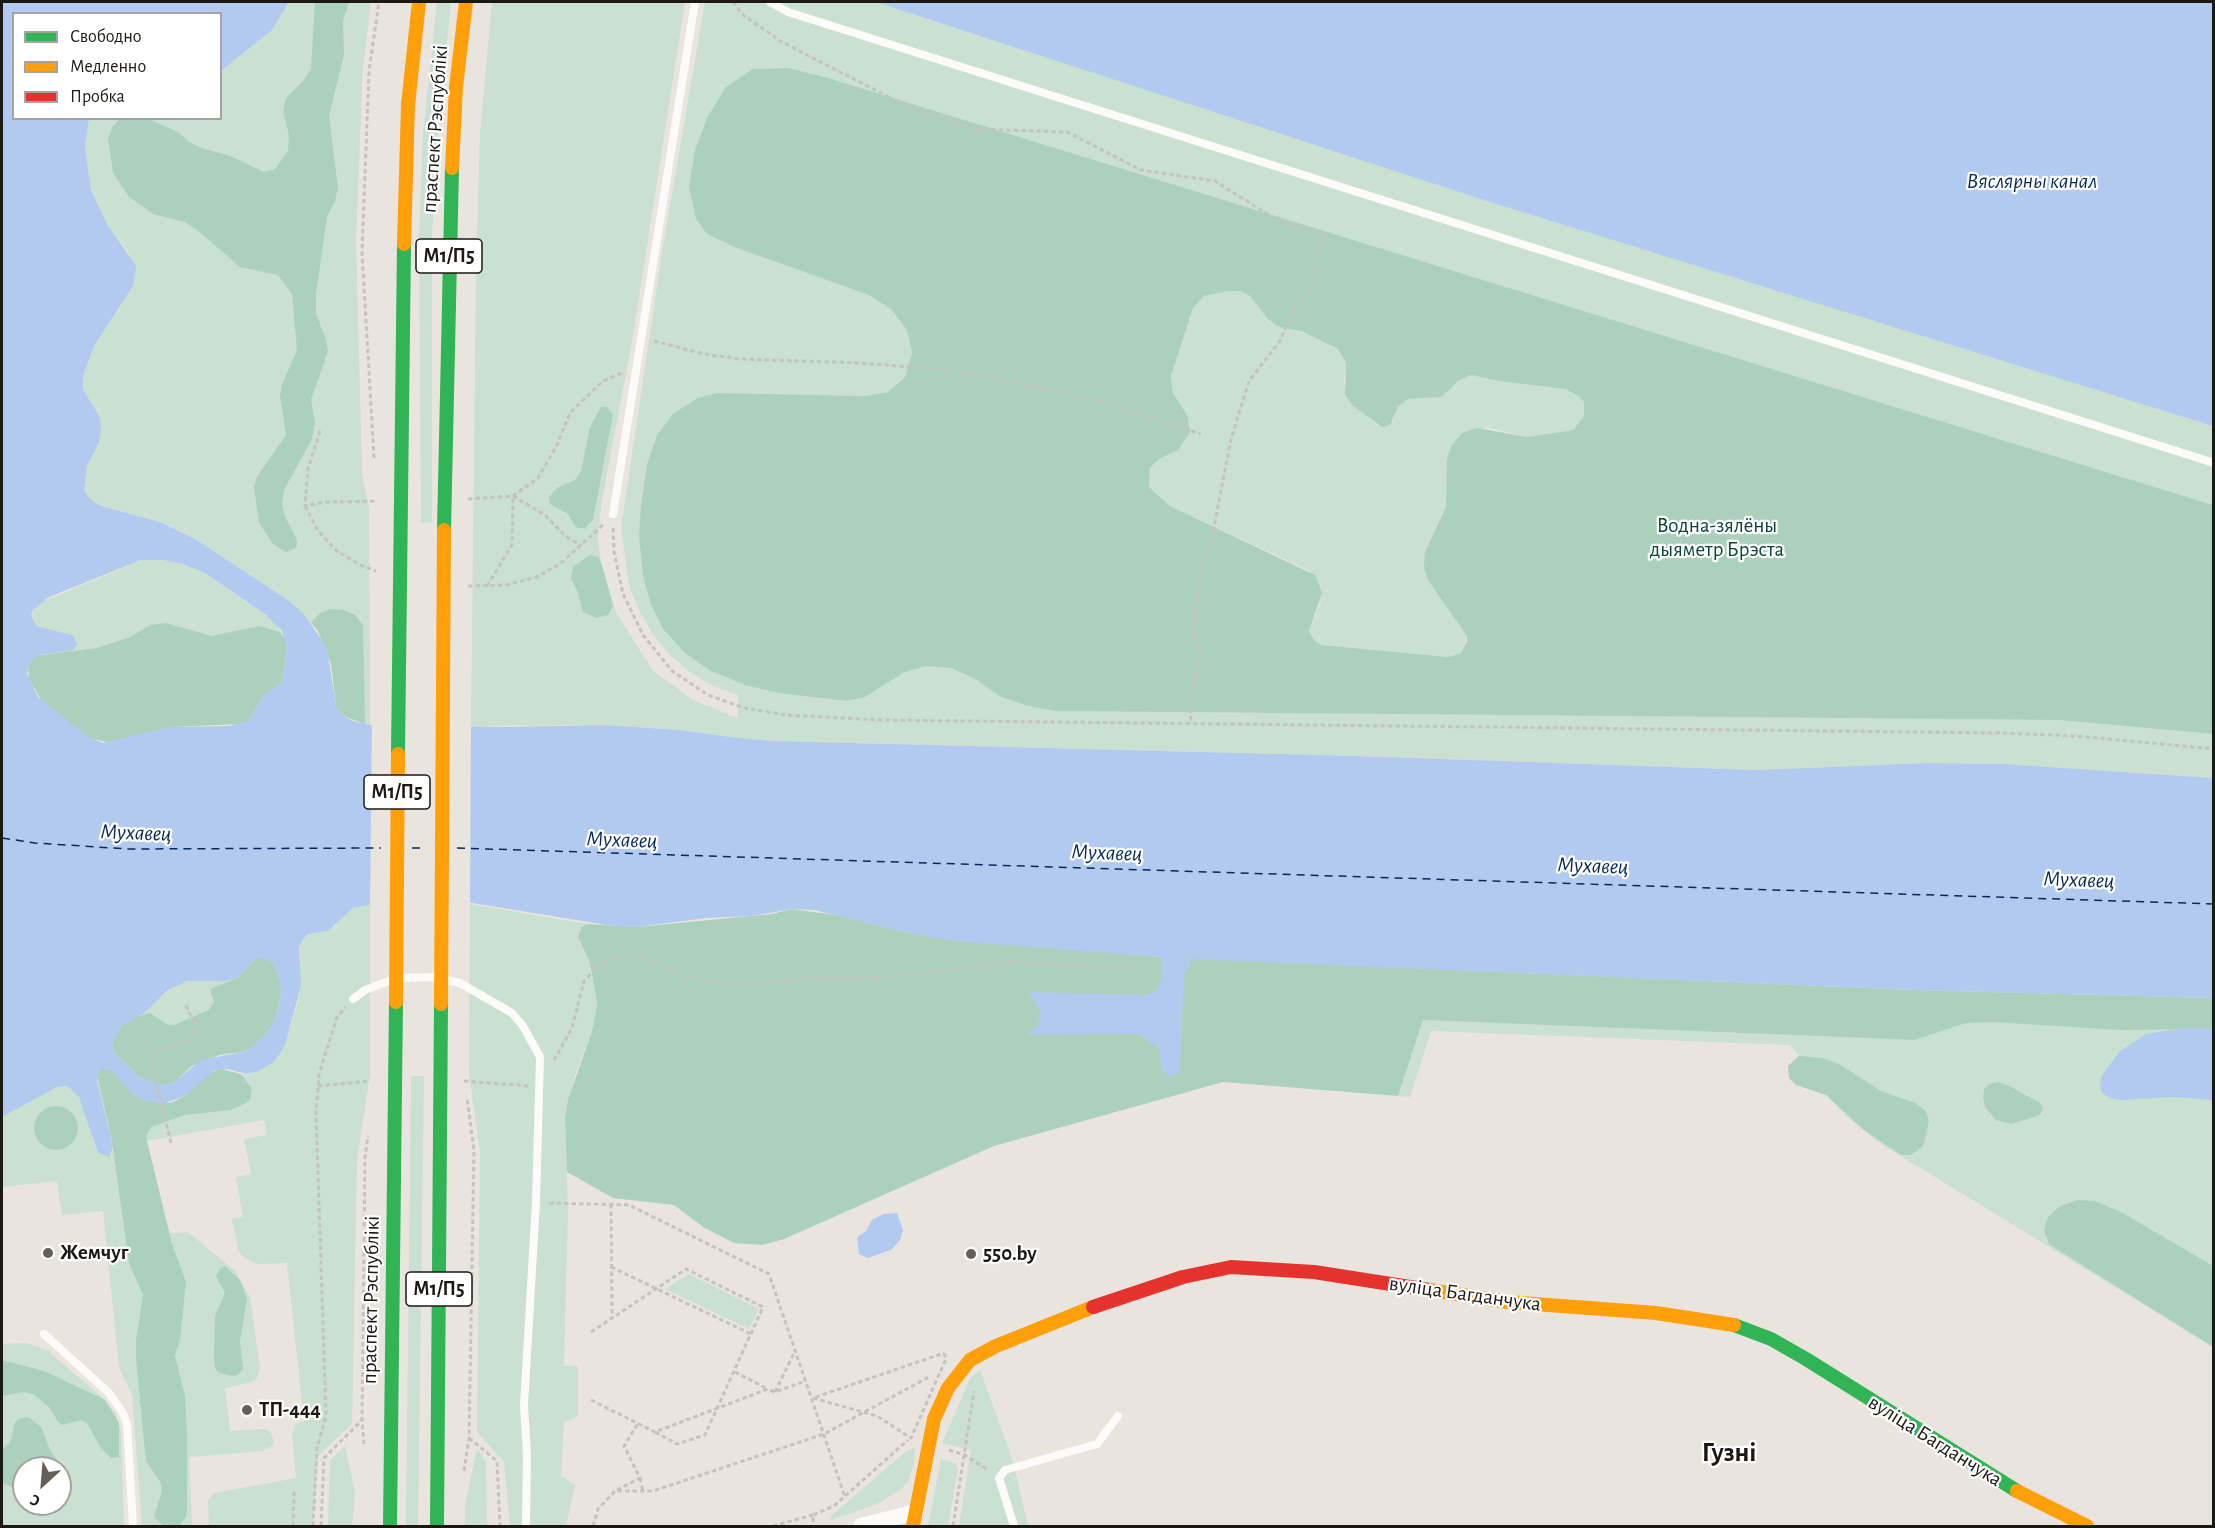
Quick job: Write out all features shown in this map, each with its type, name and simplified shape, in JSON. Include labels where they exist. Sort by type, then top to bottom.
[{"type":"main road","name":"праспект Рэспублікі","points":[[390,1527],[404,197],[408,105],[419,2]]},
{"type":"main road","name":"праспект Рэспублікі","points":[[437,1527],[444,511],[450,208],[456,87],[466,2]]},
{"type":"main road","name":"вуліца Багданчука","points":[[914,1519],[934,1419],[948,1388],[970,1360],[996,1346],[1072,1314],[1183,1277],[1231,1267],[1314,1272],[1508,1302],[1656,1313],[1740,1326],[1771,1339],[1806,1359],[2000,1483],[2087,1527]]},
{"type":"street","name":"вуліца Багданчука","points":[[861,1527],[914,1519]]},
{"type":"lane","points":[[613,514],[695,2]]},
{"type":"lane","points":[[770,2],[788,12],[2214,463]]},
{"type":"lane","points":[[353,999],[383,981],[431,977],[460,983],[512,1013],[540,1057],[536,1202],[524,1405],[527,1456],[526,1527]]},
{"type":"lane","points":[[44,1334],[109,1393],[123,1413],[127,1424],[133,1527]]},
{"type":"lane","points":[[1014,1527],[999,1478],[1005,1470],[1097,1444],[1118,1416]]},
{"type":"path","points":[[375,465],[362,252],[369,71],[379,2]]},
{"type":"path","points":[[733,2],[743,15],[782,42],[912,109],[974,129],[1067,132],[1142,170],[1215,181],[1277,220],[1324,235],[1316,255],[1315,280],[1303,300],[1293,309],[1280,341],[1249,381],[1231,439],[1211,542],[1203,559],[1192,634],[1200,650],[1191,698],[1191,724]]},
{"type":"path","points":[[643,338],[704,354],[740,359],[860,363],[987,376],[1090,399],[1201,434]]},
{"type":"path","points":[[466,499],[513,496],[538,478],[557,445],[570,413],[603,381],[638,367]]},
{"type":"path","points":[[320,432],[308,469],[306,506],[318,531],[337,551],[360,565],[378,572]]},
{"type":"path","points":[[513,496],[545,515],[564,535],[582,546]]},
{"type":"path","points":[[487,586],[512,546],[513,496]]},
{"type":"path","points":[[306,506],[326,502],[377,501],[378,510]]},
{"type":"path","points":[[613,514],[614,552],[623,594],[643,635],[672,671],[708,695],[755,710],[858,719],[2001,733],[2087,737],[2214,749]]},
{"type":"path","points":[[463,585],[506,585],[537,577],[560,564],[582,546],[613,514]]},
{"type":"path","points":[[572,1028],[584,981],[601,964],[620,955],[643,957],[682,977],[741,984],[809,978],[872,978],[1010,962],[1130,968]]},
{"type":"path","points":[[313,1527],[317,1448],[326,1416],[316,1114],[318,1086],[319,1074],[337,1017],[353,999]]},
{"type":"path","points":[[171,1143],[152,1065],[158,1050],[191,1040],[197,1030],[185,1003]]},
{"type":"path","points":[[462,1482],[469,1438],[474,1150],[463,1075]]},
{"type":"path","points":[[318,1086],[375,1080]]},
{"type":"path","points":[[464,1081],[521,1085]]},
{"type":"path","points":[[365,1455],[362,1420],[365,1157],[368,1135]]},
{"type":"path","points":[[536,1202],[629,1205],[769,1274],[845,1497]]},
{"type":"path","points":[[612,1204],[612,1318]]},
{"type":"path","points":[[611,1267],[751,1334]]},
{"type":"path","points":[[591,1332],[686,1269],[764,1307],[705,1435],[677,1444],[591,1400]]},
{"type":"path","points":[[775,1392],[795,1351]]},
{"type":"path","points":[[773,1527],[834,1506],[911,1438],[946,1359],[944,1353],[813,1398]]},
{"type":"path","points":[[615,1491],[653,1491],[824,1434],[942,1370]]},
{"type":"path","points":[[734,1371],[775,1392],[806,1381]]},
{"type":"path","points":[[655,1432],[768,1389]]},
{"type":"path","points":[[953,1527],[974,1389]]},
{"type":"path","points":[[813,1398],[865,1411],[918,1440]]},
{"type":"path","points":[[321,1527],[324,1458],[362,1420]]},
{"type":"path","points":[[638,1423],[624,1446],[640,1478],[643,1491]]},
{"type":"path","points":[[469,1438],[497,1461],[500,1527]]},
{"type":"path","points":[[941,1448],[965,1455],[999,1478]]},
{"type":"path","points":[[593,1527],[598,1509],[615,1491],[640,1478]]},
{"type":"path","points":[[293,1527],[294,1490]]},
{"type":"path","points":[[813,1515],[813,1522]]},
{"type":"green space","points":[[289,2],[371,2],[363,67],[356,240],[362,473],[369,509],[370,725],[365,724],[318,631],[288,600],[197,540],[160,522],[101,506],[90,499],[84,489],[87,466],[99,443],[101,429],[100,418],[83,389],[83,376],[94,346],[133,286],[130,255],[107,224],[91,189],[85,145],[89,120],[222,120],[222,70],[272,30]]},
{"type":"green space","points":[[315,2],[349,2],[343,21],[344,55],[329,116],[338,188],[335,201],[327,216],[316,294],[316,314],[328,351],[311,400],[315,422],[312,439],[284,490],[282,504],[285,517],[297,540],[297,547],[286,552],[273,544],[259,523],[254,487],[257,477],[286,435],[280,396],[282,385],[297,350],[292,294],[278,275],[240,267],[185,222],[153,214],[129,197],[113,173],[108,139],[113,126],[119,120],[150,120],[178,132],[189,142],[204,149],[228,155],[264,172],[275,169],[288,151],[289,135],[283,110],[286,98],[311,69]]},
{"type":"green space","points":[[437,2],[451,2],[437,137],[432,235],[432,522],[421,523],[419,237],[423,135]]},
{"type":"green space","points":[[492,2],[685,2],[633,336],[601,506],[598,538],[601,562],[616,612],[653,671],[693,700],[738,718],[738,695],[711,685],[687,670],[667,652],[652,633],[629,585],[621,528],[663,247],[705,2],[2213,2],[2213,505],[825,77],[788,68],[753,69],[707,234],[734,247],[869,295],[891,308],[907,330],[912,353],[905,377],[888,392],[865,396],[718,393],[698,399],[674,413],[657,435],[647,464],[639,535],[650,602],[663,629],[684,652],[745,685],[778,693],[846,701],[865,697],[903,673],[926,666],[951,668],[975,679],[1001,697],[1028,706],[1055,711],[2059,720],[2213,734],[2213,778],[2004,764],[1928,763],[1757,770],[1356,756],[774,741],[680,730],[604,725],[471,726],[476,272],[480,134]]},
{"type":"green space","name":"Водна-зялёны дыяметр Брэста","points":[[788,68],[825,77],[2213,505],[2213,734],[2059,720],[1055,711],[1028,706],[1001,697],[975,679],[951,668],[926,666],[903,673],[865,697],[846,701],[778,693],[745,685],[709,670],[684,652],[663,629],[650,602],[643,575],[639,535],[641,506],[647,464],[657,435],[674,413],[698,398],[718,393],[865,396],[888,392],[905,377],[912,353],[907,330],[891,309],[869,295],[734,247],[707,234],[696,219],[689,187],[695,150],[708,116],[726,87],[753,69]],"holes":[[[1240,291],[1250,296],[1268,319],[1277,326],[1303,332],[1338,349],[1346,363],[1345,395],[1352,405],[1382,427],[1390,425],[1398,407],[1408,399],[1442,397],[1458,381],[1471,375],[1498,381],[1565,389],[1579,396],[1584,402],[1584,416],[1573,430],[1527,437],[1477,428],[1462,433],[1452,445],[1447,459],[1446,507],[1425,552],[1424,567],[1428,580],[1467,636],[1467,642],[1461,653],[1448,657],[1322,645],[1315,641],[1309,631],[1322,593],[1315,575],[1170,506],[1149,487],[1150,468],[1159,459],[1178,450],[1190,432],[1188,417],[1173,393],[1171,376],[1193,308],[1204,296]]]},
{"type":"green space","points":[[1240,291],[1250,296],[1273,323],[1309,335],[1338,349],[1346,363],[1344,383],[1348,400],[1377,425],[1392,422],[1398,407],[1408,399],[1442,397],[1458,381],[1471,375],[1498,381],[1565,389],[1579,396],[1584,402],[1584,416],[1573,430],[1527,437],[1485,427],[1447,466],[1446,507],[1425,552],[1467,636],[1465,648],[1461,653],[1448,657],[1322,645],[1315,641],[1309,631],[1321,601],[1310,571],[1170,506],[1149,487],[1150,468],[1159,459],[1178,450],[1190,424],[1173,393],[1171,376],[1193,308],[1204,296]]},
{"type":"green space","points":[[601,407],[607,407],[613,415],[593,520],[585,528],[578,528],[568,514],[550,504],[549,497],[557,488],[575,480],[581,471],[590,427]]},
{"type":"green space","points":[[590,555],[598,557],[601,562],[613,606],[608,615],[597,618],[583,612],[577,590],[571,579],[573,567]]},
{"type":"green space","points":[[142,560],[163,560],[183,564],[205,573],[275,622],[285,639],[27,669],[72,635],[37,626],[31,616],[37,604]]},
{"type":"green space","points":[[330,609],[344,610],[355,615],[363,625],[365,724],[343,716],[336,706],[331,664],[318,631],[311,623],[320,613]]},
{"type":"green space","points":[[166,623],[212,636],[259,626],[280,632],[287,648],[280,684],[263,696],[248,721],[241,724],[170,727],[111,743],[89,738],[43,703],[29,679],[28,664],[35,656],[97,648],[128,638],[151,625]]},
{"type":"green space","points":[[470,904],[588,924],[582,926],[580,943],[590,963],[597,1003],[593,1028],[575,1075],[565,1119],[568,1211],[564,1366],[578,1366],[578,1416],[564,1423],[561,1476],[575,1485],[566,1526],[510,1526],[504,1462],[477,1432],[480,1151],[469,1075]]},
{"type":"green space","points":[[370,905],[370,1074],[357,1159],[352,1424],[318,1456],[313,1526],[209,1526],[208,1500],[214,1493],[296,1478],[292,1433],[296,1424],[304,1421],[287,1263],[256,1264],[243,1256],[238,1250],[232,1219],[243,1217],[236,1177],[251,1174],[244,1139],[267,1135],[264,1120],[147,1141],[169,1233],[188,1232],[235,1271],[250,1297],[260,1368],[257,1379],[252,1382],[225,1388],[230,1431],[264,1429],[270,1431],[274,1441],[272,1446],[263,1451],[189,1457],[192,1526],[142,1526],[132,1395],[119,1367],[103,1211],[62,1215],[57,1181],[2,1187],[2,1117],[57,1087],[67,1086],[76,1092],[113,1152],[201,1082],[252,1073],[274,1062],[285,1045],[300,994],[299,948],[303,939],[308,934],[335,926],[353,908]]},
{"type":"green space","points":[[792,909],[842,916],[913,934],[1161,957],[1913,990],[2213,998],[2213,1029],[2121,1030],[1993,1022],[1966,1023],[1915,1040],[1423,1020],[1398,1096],[1223,1082],[994,1146],[784,1239],[762,1245],[734,1243],[703,1227],[674,1205],[613,1198],[567,1172],[565,1119],[568,1100],[593,1028],[597,1003],[590,963],[578,937],[582,926],[588,924],[637,927],[772,914]]},
{"type":"green space","points":[[261,957],[273,962],[282,986],[277,1014],[271,1028],[254,1046],[243,1052],[219,1055],[192,1066],[173,1083],[162,1085],[140,1078],[114,1052],[112,1044],[114,1035],[127,1020],[150,1013],[168,1025],[174,1025],[209,1010],[214,1002],[210,989],[237,978],[254,960]]},
{"type":"green space","points":[[237,978],[277,1014],[114,1035],[177,984],[199,979],[226,981]]},
{"type":"green space","points":[[1913,990],[2213,998],[2213,1347],[1881,1144],[1845,1115],[1826,1095],[1796,1085],[1789,1078],[1788,1066],[1799,1056],[1790,1045],[1431,1031],[1410,1097],[1398,1096],[1423,1020],[1915,1040]]},
{"type":"green space","points":[[1799,1056],[1822,1058],[1839,1064],[1881,1091],[1915,1103],[1926,1111],[1929,1121],[1923,1146],[1911,1155],[1901,1155],[1864,1130],[1826,1095],[1796,1085],[1789,1078],[1788,1066]]},
{"type":"green space","points":[[109,1068],[116,1073],[129,1091],[143,1100],[170,1103],[185,1096],[207,1075],[220,1069],[241,1074],[252,1089],[250,1100],[242,1105],[230,1110],[185,1115],[151,1127],[146,1137],[172,1244],[186,1282],[180,1339],[175,1356],[185,1396],[187,1432],[187,1508],[186,1517],[179,1526],[163,1526],[154,1516],[162,1491],[161,1483],[146,1461],[136,1359],[136,1340],[143,1295],[129,1263],[112,1142],[97,1076],[100,1069]]},
{"type":"green space","points":[[411,1076],[424,1076],[418,1526],[406,1526]]},
{"type":"green space","points":[[1998,1082],[2040,1103],[2043,1109],[2040,1115],[2011,1124],[1996,1120],[1985,1107],[1983,1097],[1984,1089],[1989,1084]]},
{"type":"green space","points":[[56,1106],[65,1107],[72,1112],[77,1119],[77,1137],[72,1144],[65,1149],[56,1150],[47,1149],[40,1144],[35,1137],[34,1128],[35,1119],[40,1112],[47,1107]]},
{"type":"green space","points":[[2077,1200],[2095,1201],[2121,1212],[2213,1266],[2213,1347],[2049,1244],[2044,1230],[2048,1217],[2060,1206]]},
{"type":"green space","points":[[225,1266],[240,1280],[247,1299],[240,1342],[243,1369],[238,1375],[232,1376],[219,1373],[215,1368],[214,1359],[215,1316],[225,1293],[216,1276],[220,1268]]},
{"type":"green space","points":[[689,1274],[759,1309],[749,1329],[665,1289]]},
{"type":"green space","points":[[27,1343],[48,1351],[105,1400],[116,1414],[121,1432],[124,1526],[2,1526],[2,1344]]},
{"type":"green space","points":[[2,1360],[44,1371],[105,1400],[119,1423],[119,1457],[111,1458],[100,1447],[87,1423],[81,1420],[63,1425],[58,1422],[50,1408],[33,1394],[24,1392],[2,1396]]},
{"type":"green space","points":[[980,1370],[1013,1461],[1028,1526],[959,1526],[971,1450],[942,1443],[971,1377]]},
{"type":"green space","points":[[28,1417],[41,1427],[54,1456],[12,1456],[12,1487],[2,1483],[2,1449],[10,1443],[15,1422]]},
{"type":"green space","points":[[345,1446],[355,1493],[352,1526],[328,1526],[330,1460]]},
{"type":"green space","points":[[915,1447],[914,1464],[908,1482],[900,1490],[875,1505],[831,1520],[830,1517],[904,1453]]},
{"type":"green space","points":[[477,1448],[486,1462],[487,1526],[465,1526],[465,1505]]},
{"type":"green space","points":[[941,1459],[955,1463],[958,1469],[948,1526],[928,1526]]},
{"type":"water","name":"Мухавец","points":[[2,2],[289,2],[272,30],[222,70],[222,12],[12,12],[12,120],[89,120],[85,145],[91,190],[107,224],[136,266],[133,286],[94,346],[83,376],[83,389],[100,418],[101,429],[99,443],[87,466],[84,490],[90,499],[101,506],[160,522],[197,540],[288,600],[304,614],[327,648],[336,706],[343,716],[353,721],[370,725],[508,727],[604,725],[680,730],[774,741],[1356,756],[1757,770],[1928,763],[2004,764],[2213,778],[2213,998],[1913,990],[1192,959],[1184,976],[1180,1071],[1170,1077],[1161,1069],[1160,1049],[1138,1034],[1027,1035],[1035,1029],[1040,1019],[1040,1010],[1029,992],[1146,995],[1156,991],[1161,981],[1161,957],[953,941],[913,934],[814,910],[792,909],[752,916],[706,918],[637,927],[613,926],[423,895],[353,908],[328,931],[308,934],[303,939],[299,948],[301,986],[285,1045],[274,1062],[258,1071],[247,1074],[227,1069],[214,1071],[185,1096],[162,1104],[143,1100],[129,1091],[112,1070],[100,1069],[97,1080],[113,1147],[109,1157],[98,1152],[79,1097],[67,1086],[57,1087],[2,1117]],"holes":[[[141,560],[163,560],[183,564],[205,573],[266,615],[282,631],[287,648],[283,678],[280,684],[263,696],[248,721],[229,726],[170,727],[103,743],[89,737],[38,697],[27,674],[31,660],[40,655],[74,650],[77,643],[72,635],[37,626],[31,616],[33,610],[49,597]],[[261,958],[273,962],[282,986],[277,1014],[271,1028],[254,1046],[243,1052],[201,1060],[173,1083],[162,1085],[140,1078],[114,1052],[112,1044],[121,1026],[144,1013],[168,990],[187,981],[226,981],[237,978],[254,960]]]},
{"type":"water","name":"Вяслярны канал","points":[[876,2],[2213,2],[2213,426],[1484,200]]},
{"type":"water","points":[[2184,1028],[2213,1029],[2213,1100],[2173,1097],[2120,1100],[2102,1093],[2100,1085],[2102,1075],[2120,1051],[2146,1034]]},
{"type":"water","points":[[897,1213],[903,1230],[900,1240],[891,1250],[868,1258],[859,1254],[857,1237],[866,1231],[872,1220],[883,1214]]},
{"type":"pier","points":[[372,722],[471,723],[470,907],[423,898],[370,908]]},
{"type":"ferry route","points":[[2,838],[35,843],[128,849],[381,848]]},
{"type":"ferry route","points":[[412,848],[426,848]]},
{"type":"ferry route","points":[[457,848],[2214,904]]},
{"type":"traffic: fast","points":[[444,530],[452,168]]},
{"type":"traffic: fast","points":[[398,754],[404,244]]},
{"type":"traffic: fast","points":[[390,1526],[396,1002]]},
{"type":"traffic: fast","points":[[437,1526],[441,1004]]},
{"type":"traffic: fast","points":[[1734,1325],[1771,1339],[1806,1359],[2017,1491]]},
{"type":"traffic: slow","points":[[404,244],[408,105],[419,2]]},
{"type":"traffic: slow","points":[[452,168],[456,87],[466,2]]},
{"type":"traffic: slow","points":[[441,1004],[444,530]]},
{"type":"traffic: slow","points":[[396,1002],[398,754]]},
{"type":"traffic: slow","points":[[1429,1290],[1508,1302],[1656,1313],[1734,1325]]},
{"type":"traffic: slow","points":[[913,1526],[934,1419],[948,1388],[970,1360],[996,1346],[1093,1307]]},
{"type":"traffic: slow","points":[[2017,1491],[2087,1526]]},
{"type":"traffic: jam","points":[[1093,1307],[1183,1277],[1231,1267],[1314,1272],[1429,1290]]},
{"type":"place","name":"Жемчуг","points":[[48,1253]]},
{"type":"place","name":"550.by","points":[[971,1254]]},
{"type":"place","name":"ТП-444","points":[[247,1410]]},
{"type":"district","name":"Гузні","points":[[1729,1453]]}]
